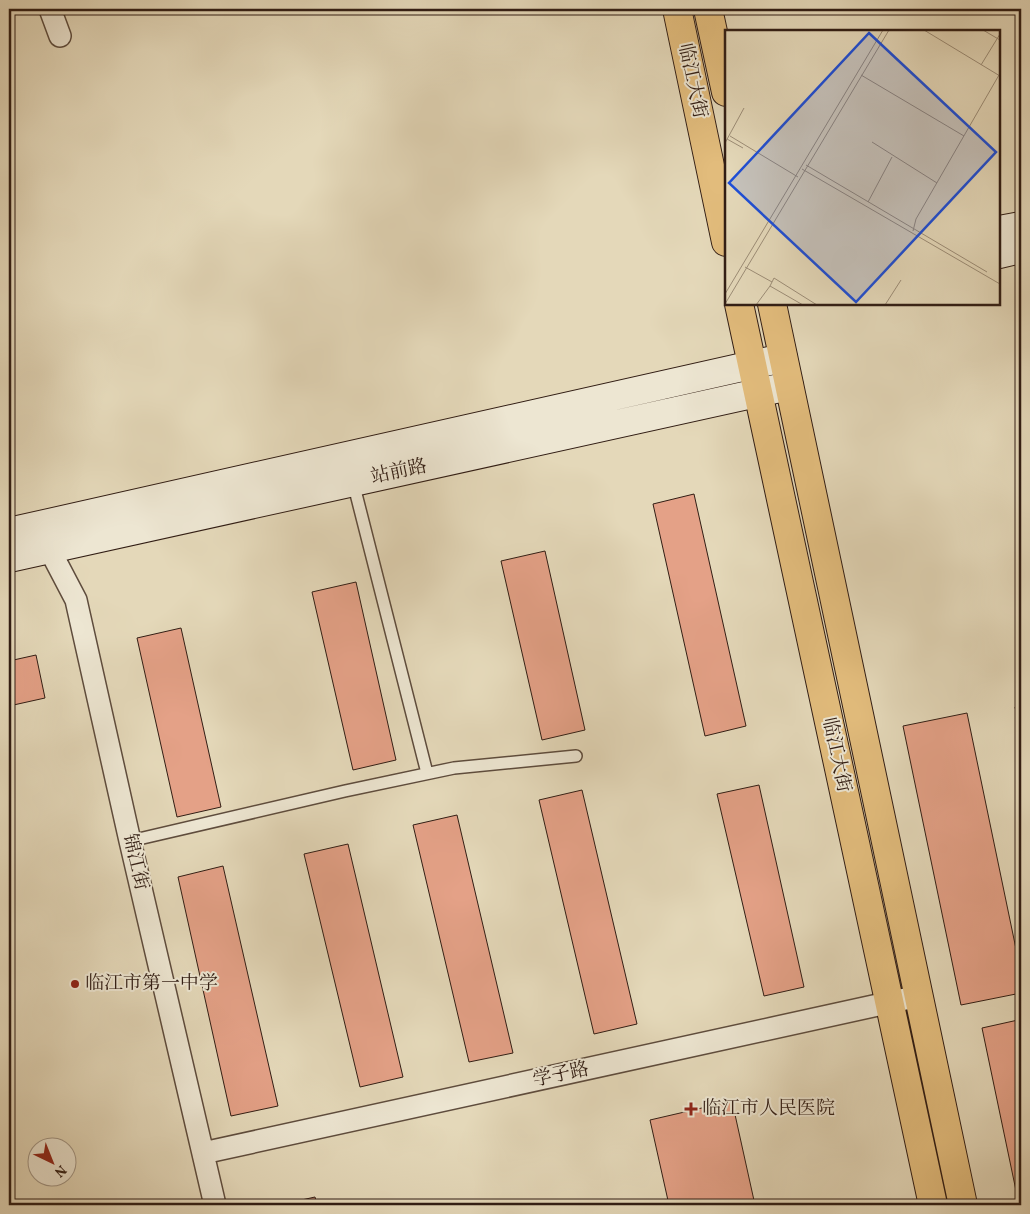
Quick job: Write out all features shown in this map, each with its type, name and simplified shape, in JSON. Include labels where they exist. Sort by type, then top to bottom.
[{"type":"main road","name":"临江大街","points":[[677,9],[725,237]]},
{"type":"main road","name":"临江大街","points":[[708,9],[725,87]]},
{"type":"main road","points":[[1000,230],[1021,226]]},
{"type":"main road","points":[[1000,254],[1021,249]]},
{"type":"main road","name":"临江大街","points":[[772,305],[963,1205]]},
{"type":"main road","name":"临江大街","points":[[748,306],[752,364],[933,1205]]},
{"type":"main road","name":"站前路","points":[[9,532],[783,358]]},
{"type":"main road","name":"站前路","points":[[9,558],[789,386]]},
{"type":"street","points":[[50,9],[60,36]]},
{"type":"street","name":"锦江街","points":[[37,526],[76,600],[215,1205]]},
{"type":"street","name":"学子路","points":[[202,1152],[890,1004],[919,996]]},
{"type":"lane","points":[[353,482],[427,773]]},
{"type":"lane","points":[[130,840],[427,773],[454,768],[576,756]]},
{"type":"building","points":[[694,494],[746,726],[705,736],[653,504]]},
{"type":"building","points":[[545,551],[585,730],[542,740],[501,561]]},
{"type":"building","points":[[356,582],[396,760],[353,770],[312,592]]},
{"type":"building","points":[[181,628],[221,807],[177,817],[137,638]]},
{"type":"building","points":[[36,655],[45,698],[9,706],[9,661]]},
{"type":"building","points":[[1021,705],[1021,734],[1015,707]]},
{"type":"building","points":[[967,713],[1021,973],[1021,993],[961,1005],[903,726]]},
{"type":"building","points":[[759,785],[804,987],[764,996],[717,794]]},
{"type":"building","points":[[582,790],[637,1024],[594,1034],[539,800]]},
{"type":"building","points":[[457,815],[513,1053],[469,1062],[413,825]]},
{"type":"building","points":[[348,844],[403,1077],[360,1087],[304,854]]},
{"type":"building","points":[[223,866],[278,1106],[231,1116],[178,877]]},
{"type":"building","points":[[1018,1020],[1021,1034],[1021,1205],[1019,1205],[982,1028]]},
{"type":"building","points":[[732,1101],[755,1205],[669,1205],[650,1120]]},
{"type":"building","points":[[315,1197],[317,1205],[279,1205]]},
{"type":"place","name":"临江市第一中学","points":[[75,984]]},
{"type":"place","name":"临江市人民医院","points":[[691,1109]]}]
